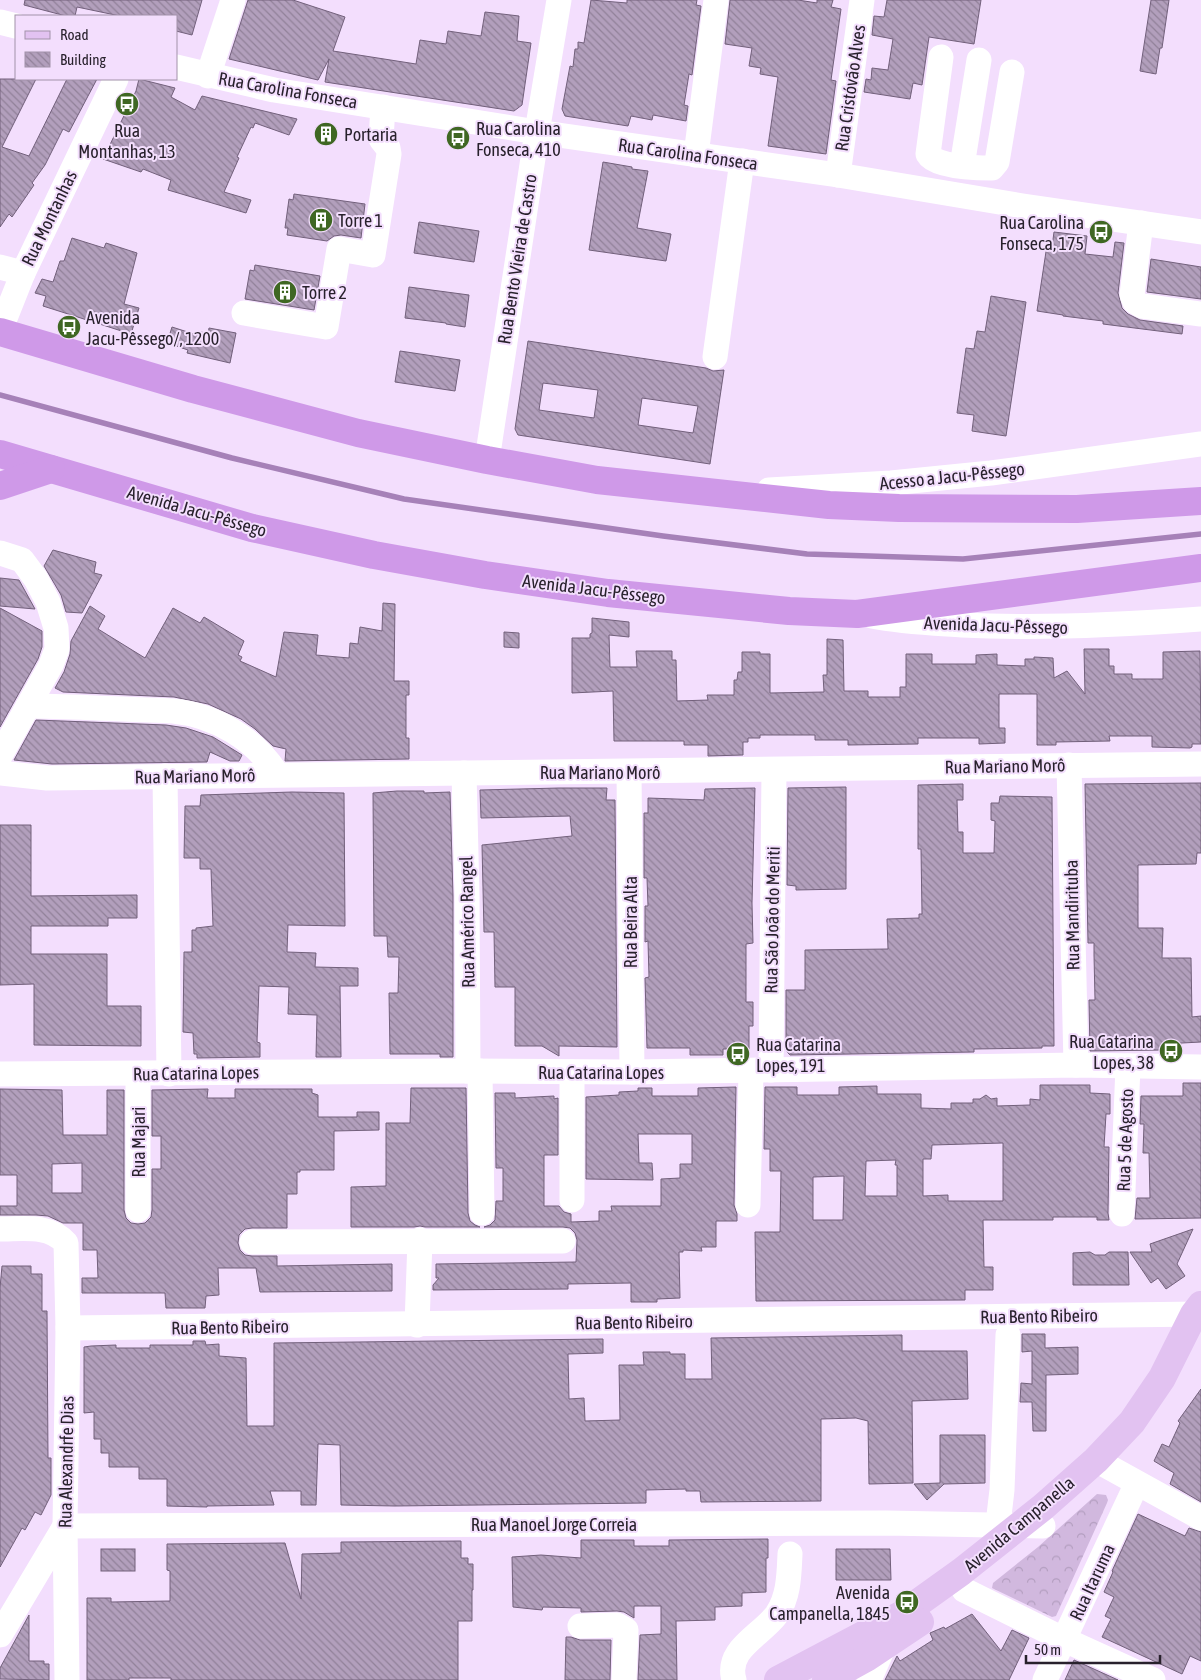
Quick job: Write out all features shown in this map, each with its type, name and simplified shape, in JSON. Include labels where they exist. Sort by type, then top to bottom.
[{"type":"highway","points":[[0,331],[193,389],[358,433],[487,460],[597,480],[829,505],[899,508],[1077,509],[1201,501]]},
{"type":"highway","name":"Avenida Jacu-Pêssego","points":[[0,454],[252,528],[374,555],[608,593],[789,611],[857,614]]},
{"type":"highway","points":[[0,486],[51,468]]},
{"type":"highway","points":[[857,614],[1201,568]]},
{"type":"main road","name":"Avenida Campanella","points":[[778,1680],[895,1618],[961,1572],[1103,1464],[1146,1404],[1199,1317]]},
{"type":"main road","name":"Avenida Campanella","points":[[826,1680],[884,1647],[964,1590],[1021,1525]]},
{"type":"street","points":[[208,76],[233,0]]},
{"type":"street","name":"Rua Bento Vieira de Castro","points":[[487,460],[559,0]]},
{"type":"street","points":[[696,155],[716,0]]},
{"type":"street","name":"Rua Cristóvão Alves","points":[[838,175],[862,0]]},
{"type":"street","points":[[0,22],[15,26]]},
{"type":"street","points":[[941,56],[928,154],[930,158],[939,162],[969,167],[992,168],[997,162],[1012,72]]},
{"type":"street","points":[[971,197],[969,167],[979,60]]},
{"type":"street","name":"Rua Carolina Fonseca","points":[[178,68],[274,90],[383,108],[838,175],[1201,232]]},
{"type":"street","name":"Rua Montanhas","points":[[0,331],[11,270],[115,80]]},
{"type":"street","points":[[244,313],[326,327],[339,250],[373,255],[389,154],[388,148],[381,139],[383,108]]},
{"type":"street","points":[[715,357],[742,161]]},
{"type":"street","points":[[1141,223],[1132,295],[1135,302],[1142,306],[1201,314]]},
{"type":"street","name":"Acesso a Jacu-Pêssego","points":[[712,493],[891,483],[973,475],[1088,461],[1196,444]]},
{"type":"street","points":[[0,553],[16,558],[27,565],[36,578],[48,602],[56,628],[57,649],[0,756]]},
{"type":"street","name":"Avenida Jacu-Pêssego","points":[[857,614],[895,621],[1016,628],[1071,627],[1201,619]]},
{"type":"street","points":[[28,706],[174,711],[204,718],[223,725],[257,748],[277,774]]},
{"type":"street","name":"Rua Mariano Morô","points":[[0,772],[47,778],[1201,764]]},
{"type":"street","name":"Rua Mandirituba","points":[[1068,765],[1076,1065]]},
{"type":"street","name":"Rua São João do Meriti","points":[[748,1205],[761,1071],[774,770]]},
{"type":"street","name":"Rua Beira Alta","points":[[629,772],[632,1072]]},
{"type":"street","name":"Rua Américo Rangel","points":[[464,773],[474,1071],[482,1213]]},
{"type":"street","points":[[165,776],[169,1074]]},
{"type":"street","name":"Rua Catarina Lopes","points":[[0,1074],[761,1071],[1076,1065],[1201,1068]]},
{"type":"street","name":"Rua 5 de Agosto","points":[[1122,1214],[1128,1066]]},
{"type":"street","points":[[572,1072],[572,1200]]},
{"type":"street","name":"Rua Majari","points":[[138,1074],[138,1210]]},
{"type":"street","name":"Rua Alexandrfe Dias","points":[[0,1229],[41,1229],[61,1237],[66,1243],[68,1328],[65,1526],[67,1680]]},
{"type":"street","points":[[417,1325],[420,1240]]},
{"type":"street","points":[[252,1242],[562,1241]]},
{"type":"street","name":"Rua Bento Ribeiro","points":[[68,1328],[1199,1317]]},
{"type":"street","points":[[1008,1335],[1002,1490],[1021,1525]]},
{"type":"street","points":[[1103,1464],[1201,1518]]},
{"type":"street","name":"Rua Itaruma","points":[[1046,1680],[1137,1483]]},
{"type":"street","name":"Rua Manoel Jorge Correia","points":[[65,1526],[886,1522],[1021,1525]]},
{"type":"street","points":[[0,1635],[65,1526]]},
{"type":"street","points":[[734,1680],[731,1667],[736,1654],[777,1614],[788,1592],[790,1554]]},
{"type":"street","points":[[964,1590],[1065,1640],[1153,1680]]},
{"type":"street","points":[[869,1680],[895,1618]]},
{"type":"street","points":[[580,1626],[616,1625],[626,1630],[624,1680]]},
{"type":"green space","points":[[1097,1494],[1106,1495],[1107,1503],[1056,1616],[1052,1617],[992,1588],[993,1583],[1038,1547]]},
{"type":"building","points":[[25,0],[202,0],[192,35],[178,32],[178,15],[115,15],[77,7],[75,15],[62,15],[24,5]]},
{"type":"building","points":[[248,0],[293,0],[345,17],[333,51],[416,64],[420,40],[446,44],[448,31],[481,36],[485,12],[519,16],[517,41],[531,43],[522,105],[514,111],[325,82],[329,59],[318,80],[229,59]]},
{"type":"building","points":[[591,0],[627,3],[627,0],[697,0],[696,5],[701,6],[692,75],[689,74],[684,105],[688,106],[686,121],[653,115],[652,120],[631,116],[628,126],[565,116],[562,109],[570,66],[573,67],[575,49],[578,49],[578,42],[584,43]]},
{"type":"building","points":[[730,0],[798,0],[817,3],[817,0],[833,0],[831,7],[841,9],[831,80],[836,81],[826,154],[768,146],[778,77],[760,74],[761,68],[749,66],[752,48],[725,44]]},
{"type":"building","points":[[887,0],[981,0],[974,44],[929,37],[922,85],[913,83],[910,99],[864,92],[866,79],[871,80],[872,68],[888,70],[893,39],[872,35],[874,16],[884,17]]},
{"type":"building","points":[[1151,0],[1169,0],[1156,74],[1140,71]]},
{"type":"building","points":[[0,79],[36,80],[2,147],[29,156],[67,80],[96,80],[69,132],[63,129],[45,165],[32,183],[34,185],[12,217],[9,214],[0,227]]},
{"type":"building","points":[[139,80],[143,80],[175,88],[171,97],[195,110],[202,96],[297,119],[289,135],[255,123],[253,128],[251,127],[224,192],[251,200],[246,213],[168,190],[171,180],[143,169],[141,172],[103,159],[136,91]]},
{"type":"building","points":[[603,162],[648,171],[637,228],[671,234],[666,261],[589,250]]},
{"type":"building","name":"Torre 1","points":[[294,194],[365,204],[361,238],[341,235],[334,236],[327,241],[287,235],[288,228],[285,228],[289,199],[293,200]]},
{"type":"building","points":[[419,222],[479,231],[474,262],[414,253]]},
{"type":"building","points":[[1054,232],[1087,236],[1085,254],[1113,257],[1115,242],[1124,243],[1118,293],[1122,308],[1128,314],[1140,320],[1183,326],[1182,334],[1103,324],[1103,321],[1037,311],[1047,245],[1052,247]]},
{"type":"building","points":[[72,238],[104,248],[106,243],[137,253],[124,304],[139,308],[131,334],[43,306],[46,296],[35,293],[42,279],[53,282],[60,261],[64,261]]},
{"type":"building","points":[[1151,259],[1201,267],[1201,299],[1147,292]]},
{"type":"building","name":"Torre 2","points":[[255,265],[320,276],[314,310],[245,299],[250,270],[254,271]]},
{"type":"building","points":[[409,287],[469,295],[465,327],[405,318]]},
{"type":"building","points":[[991,296],[1026,302],[1006,436],[972,431],[974,415],[957,413],[966,348],[974,349],[977,331],[985,332]]},
{"type":"building","points":[[172,327],[197,335],[198,331],[208,334],[209,328],[236,333],[230,363],[187,353],[188,350],[167,343]]},
{"type":"building","points":[[528,341],[706,368],[713,371],[724,370],[710,464],[518,435],[515,429]],"holes":[[[543,383],[598,390],[594,418],[539,410]],[[642,398],[698,406],[693,433],[638,425]]]},
{"type":"building","points":[[400,351],[460,360],[455,391],[395,382]]},
{"type":"building","points":[[53,550],[96,562],[94,573],[102,575],[82,613],[66,612],[61,595],[44,566]]},
{"type":"building","points":[[0,578],[19,580],[35,609],[0,606]]},
{"type":"building","points":[[383,603],[395,604],[394,681],[409,681],[409,695],[406,695],[406,738],[409,738],[409,759],[285,761],[286,749],[273,746],[241,719],[208,704],[174,697],[63,692],[55,688],[64,672],[70,654],[71,641],[90,606],[105,616],[98,629],[145,658],[173,608],[200,623],[204,617],[244,641],[238,655],[242,657],[240,661],[276,677],[284,632],[318,635],[316,655],[349,658],[350,643],[358,644],[360,627],[382,631]]},
{"type":"building","points":[[0,608],[42,631],[42,647],[38,659],[0,727]]},
{"type":"building","points":[[592,618],[629,622],[629,637],[609,635],[610,667],[637,667],[636,651],[672,651],[672,660],[676,660],[677,701],[708,700],[707,695],[734,695],[734,680],[737,680],[738,672],[742,672],[742,652],[770,654],[770,693],[824,692],[823,675],[827,675],[827,639],[843,640],[844,691],[868,691],[868,697],[900,697],[900,687],[906,687],[906,654],[932,654],[932,664],[976,664],[976,655],[997,654],[997,665],[1025,666],[1025,659],[1034,659],[1034,657],[1053,658],[1054,678],[1067,671],[1085,694],[1084,649],[1109,649],[1109,666],[1114,666],[1114,674],[1132,674],[1132,679],[1163,679],[1163,652],[1200,651],[1201,744],[1192,744],[1190,748],[1152,747],[1152,736],[1109,736],[1110,741],[1056,742],[1056,745],[1037,745],[1037,694],[999,694],[999,728],[1005,728],[1005,743],[979,744],[979,738],[918,738],[918,744],[848,745],[848,740],[815,740],[815,735],[760,735],[760,738],[748,738],[748,742],[743,742],[743,755],[708,756],[708,745],[684,745],[684,741],[614,741],[613,691],[572,693],[572,638],[590,638]]},
{"type":"building","points":[[504,632],[519,633],[519,648],[504,647]]},
{"type":"building","points":[[36,720],[166,725],[186,728],[213,737],[242,755],[239,761],[230,761],[210,752],[207,762],[52,764],[14,760]]},
{"type":"building","points":[[1201,783],[1201,853],[1197,853],[1196,864],[1138,865],[1138,928],[1163,928],[1162,958],[1191,958],[1192,1017],[1201,1016],[1201,1042],[1163,1044],[1163,1050],[1090,1051],[1089,1000],[1095,1000],[1094,943],[1088,943],[1085,784]]},
{"type":"building","points":[[963,784],[963,800],[957,800],[958,832],[963,832],[963,853],[994,853],[995,821],[991,820],[991,803],[999,803],[1000,796],[1052,797],[1054,1046],[1042,1046],[1042,1048],[974,1049],[974,1052],[790,1055],[786,1051],[786,990],[805,990],[805,950],[888,949],[887,919],[919,918],[919,914],[922,914],[921,849],[918,849],[918,785]]},
{"type":"building","points":[[846,787],[846,889],[796,890],[796,886],[787,885],[788,788]]},
{"type":"building","points":[[607,788],[606,800],[615,800],[617,1047],[559,1046],[559,1056],[542,1046],[515,1046],[515,987],[495,987],[494,932],[484,932],[482,845],[572,836],[570,816],[481,818],[480,790]]},
{"type":"building","points":[[755,788],[752,903],[753,943],[746,944],[746,1002],[753,1002],[753,1026],[749,1026],[749,1049],[723,1049],[723,1055],[690,1055],[690,1048],[647,1048],[645,978],[649,977],[648,941],[645,942],[645,906],[648,906],[647,878],[644,878],[644,813],[648,813],[648,798],[704,800],[705,789]]},
{"type":"building","points":[[397,791],[450,792],[453,896],[453,1057],[440,1057],[440,1054],[390,1054],[389,993],[398,993],[399,957],[388,957],[387,936],[374,936],[373,793]]},
{"type":"building","points":[[292,792],[344,793],[345,926],[288,925],[287,952],[316,953],[315,967],[358,968],[358,986],[340,986],[341,1057],[316,1057],[317,1015],[288,1014],[289,987],[259,986],[257,1042],[260,1043],[260,1057],[197,1058],[197,1054],[194,1054],[193,1033],[183,1032],[184,952],[192,952],[192,930],[213,926],[211,869],[200,869],[200,858],[184,858],[185,806],[200,806],[201,795]]},
{"type":"building","points":[[0,825],[31,825],[31,896],[137,895],[137,918],[108,918],[108,926],[31,926],[31,954],[107,954],[107,1006],[141,1006],[141,1046],[34,1045],[34,984],[0,985]]},
{"type":"building","points":[[1183,1083],[1201,1083],[1201,1218],[1135,1219],[1137,1198],[1150,1198],[1149,1153],[1143,1153],[1144,1124],[1140,1124],[1141,1096],[1183,1096]]},
{"type":"building","points":[[1040,1085],[1090,1085],[1090,1093],[1110,1094],[1110,1114],[1106,1114],[1104,1147],[1109,1147],[1109,1220],[1097,1220],[1097,1217],[1053,1217],[1053,1220],[983,1220],[984,1267],[993,1267],[993,1290],[965,1290],[965,1300],[756,1301],[755,1232],[780,1232],[781,1171],[770,1171],[770,1149],[764,1149],[765,1087],[797,1087],[797,1095],[839,1095],[839,1087],[877,1086],[877,1094],[921,1094],[921,1108],[951,1109],[951,1103],[973,1103],[973,1099],[980,1099],[986,1095],[991,1099],[997,1098],[997,1106],[1030,1105],[1030,1099],[1040,1100]],"holes":[[[1003,1143],[1003,1201],[948,1201],[948,1195],[923,1196],[923,1159],[931,1159],[932,1145]],[[896,1160],[897,1196],[865,1196],[866,1161]],[[844,1176],[843,1220],[813,1220],[813,1177]]]},
{"type":"building","points":[[736,1087],[734,1205],[737,1221],[716,1221],[716,1247],[701,1247],[702,1251],[683,1250],[683,1252],[679,1252],[680,1298],[657,1299],[657,1302],[631,1302],[631,1283],[568,1284],[568,1289],[433,1290],[433,1285],[439,1278],[436,1278],[436,1264],[576,1262],[577,1240],[575,1233],[570,1228],[484,1227],[490,1225],[495,1220],[496,1201],[503,1201],[503,1168],[496,1168],[495,1093],[515,1093],[515,1098],[554,1096],[554,1099],[558,1098],[558,1155],[544,1155],[544,1206],[559,1206],[564,1212],[571,1214],[571,1222],[599,1221],[599,1211],[612,1211],[611,1206],[661,1206],[661,1179],[680,1178],[680,1164],[692,1164],[692,1134],[638,1134],[639,1163],[652,1163],[653,1180],[586,1179],[586,1097],[619,1095],[619,1092],[638,1091],[638,1088],[652,1088],[652,1096],[698,1096],[698,1088]]},
{"type":"building","points":[[411,1088],[466,1088],[468,1213],[470,1221],[480,1227],[351,1227],[351,1187],[386,1186],[386,1123],[410,1123]]},
{"type":"building","points":[[0,1089],[62,1090],[63,1135],[107,1135],[107,1090],[124,1090],[124,1210],[126,1218],[131,1223],[145,1223],[151,1217],[152,1210],[152,1169],[161,1169],[161,1136],[152,1136],[152,1090],[208,1089],[207,1098],[235,1098],[235,1089],[312,1089],[312,1093],[318,1095],[318,1117],[357,1117],[357,1112],[379,1112],[379,1130],[334,1131],[334,1170],[300,1170],[300,1172],[297,1172],[297,1194],[287,1194],[287,1228],[245,1229],[239,1235],[238,1243],[240,1250],[245,1255],[277,1256],[277,1266],[392,1264],[392,1291],[260,1292],[256,1268],[218,1268],[219,1295],[206,1296],[205,1308],[166,1308],[165,1293],[82,1293],[82,1278],[98,1278],[97,1250],[83,1250],[83,1223],[63,1223],[48,1216],[0,1215],[0,1206],[17,1206],[17,1175],[0,1175]],"holes":[[[82,1163],[82,1193],[52,1193],[52,1164]]]},
{"type":"building","points":[[1193,1229],[1177,1264],[1185,1276],[1166,1289],[1158,1278],[1151,1283],[1130,1252],[1152,1252],[1150,1244]]},
{"type":"building","points":[[1090,1252],[1095,1255],[1105,1255],[1109,1252],[1128,1252],[1129,1285],[1073,1285],[1073,1253]]},
{"type":"building","points":[[2,1266],[31,1266],[31,1274],[42,1274],[42,1311],[47,1311],[48,1458],[51,1458],[51,1495],[41,1515],[35,1512],[25,1530],[22,1528],[0,1567],[0,1288]]},
{"type":"building","points":[[1022,1334],[1045,1334],[1045,1348],[1078,1347],[1078,1374],[1046,1375],[1046,1431],[1033,1431],[1032,1402],[1020,1402],[1021,1383],[1032,1384],[1032,1351],[1022,1352]]},
{"type":"building","points":[[902,1335],[902,1351],[967,1351],[968,1399],[912,1401],[913,1483],[869,1484],[868,1421],[856,1418],[821,1419],[821,1501],[701,1502],[700,1491],[686,1491],[686,1489],[646,1490],[646,1503],[341,1505],[340,1445],[318,1444],[316,1505],[301,1505],[301,1491],[270,1491],[274,1505],[167,1506],[167,1479],[139,1479],[139,1467],[109,1467],[109,1453],[101,1453],[101,1439],[94,1439],[94,1412],[84,1413],[84,1347],[91,1346],[116,1345],[116,1348],[150,1348],[150,1345],[193,1345],[193,1341],[205,1341],[206,1345],[219,1344],[219,1356],[246,1358],[247,1426],[274,1426],[274,1343],[603,1339],[603,1353],[568,1354],[569,1399],[584,1398],[585,1421],[620,1420],[619,1365],[644,1365],[643,1352],[685,1354],[685,1379],[712,1379],[711,1338]]},
{"type":"building","points":[[1201,1389],[1201,1502],[1170,1484],[1174,1473],[1154,1461],[1162,1444],[1169,1447],[1180,1423],[1178,1421]]},
{"type":"building","points":[[940,1435],[985,1435],[985,1483],[944,1484],[927,1500],[914,1484],[940,1483]]},
{"type":"building","points":[[1138,1514],[1185,1536],[1189,1528],[1201,1532],[1201,1661],[1190,1656],[1182,1674],[1102,1637],[1111,1619],[1105,1616],[1114,1597],[1104,1592]]},
{"type":"building","points":[[768,1539],[766,1592],[742,1593],[742,1606],[715,1607],[715,1620],[676,1621],[677,1680],[638,1680],[640,1635],[661,1634],[661,1606],[634,1606],[634,1618],[624,1612],[617,1611],[581,1612],[581,1608],[543,1607],[542,1610],[513,1607],[512,1557],[541,1555],[581,1558],[581,1540],[634,1540],[634,1546],[669,1546],[669,1540]]},
{"type":"building","points":[[461,1541],[461,1558],[468,1558],[468,1564],[473,1564],[473,1590],[472,1621],[458,1621],[458,1680],[171,1680],[171,1678],[129,1678],[129,1680],[87,1680],[87,1598],[111,1598],[111,1602],[170,1601],[170,1571],[167,1570],[167,1544],[285,1543],[301,1599],[302,1554],[341,1553],[341,1542]]},
{"type":"building","points":[[101,1549],[135,1549],[135,1571],[101,1571]]},
{"type":"building","points":[[836,1549],[890,1549],[891,1580],[836,1580]]},
{"type":"building","points":[[972,1614],[1001,1651],[1012,1630],[1029,1638],[1009,1680],[885,1680],[897,1656],[900,1661],[933,1640],[930,1633],[944,1627],[945,1629]]},
{"type":"building","points":[[29,1615],[29,1661],[44,1661],[44,1664],[49,1664],[49,1680],[0,1679],[0,1668]]},
{"type":"building","points":[[566,1637],[580,1640],[611,1640],[610,1680],[565,1680]]},
{"type":"building","points":[[1074,1660],[1118,1680],[1065,1680]]},
{"type":"waterway","points":[[0,395],[232,458],[404,499],[663,536],[807,554],[963,559],[1201,534]]},
{"type":"place","name":"Rua Montanhas, 13","points":[[127,104]]},
{"type":"place","name":"Portaria","points":[[326,134]]},
{"type":"place","name":"Rua Carolina Fonseca, 410","points":[[458,138]]},
{"type":"place","name":"Torre 1","points":[[321,220]]},
{"type":"place","name":"Rua Carolina Fonseca, 175","points":[[1101,232]]},
{"type":"place","name":"Torre 2","points":[[285,292]]},
{"type":"place","name":"Avenida Jacu-Pêssego/, 1200","points":[[69,327]]},
{"type":"place","name":"Rua Catarina Lopes, 38","points":[[1171,1051]]},
{"type":"place","name":"Rua Catarina Lopes, 191","points":[[738,1054]]},
{"type":"place","name":"Avenida Campanella, 1845","points":[[907,1602]]}]
